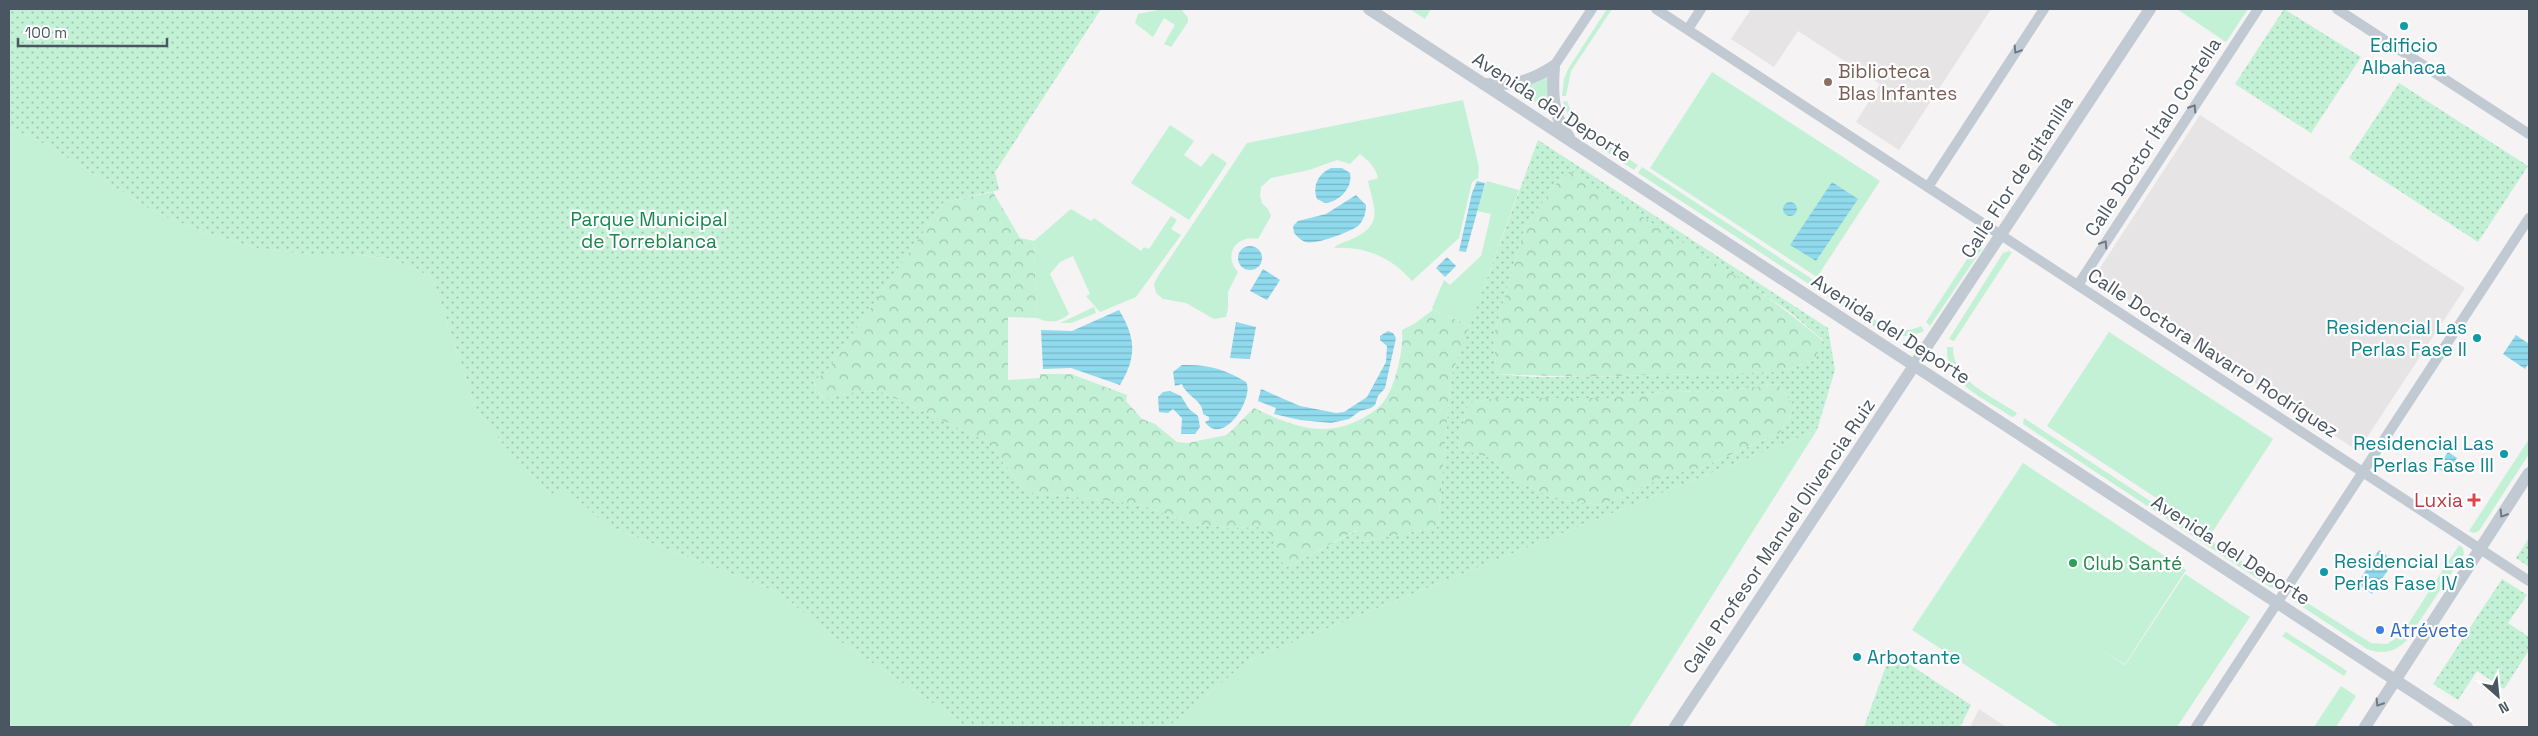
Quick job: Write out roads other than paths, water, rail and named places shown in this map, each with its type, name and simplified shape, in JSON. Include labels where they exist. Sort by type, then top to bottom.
[{"type":"street","name":"Avenida del Deporte","points":[[1369,9],[2467,727]]},
{"type":"street","points":[[1483,84],[1512,85],[1536,77],[1554,66],[1592,9]]},
{"type":"street","name":"Calle Doctora Navarro Rodríguez","points":[[1656,9],[2529,581]]},
{"type":"street","points":[[1688,29],[1701,9]]},
{"type":"street","points":[[1928,187],[2044,9]]},
{"type":"street","name":"Calle Flor de gitanilla","points":[[1915,366],[2150,9]]},
{"type":"street","name":"Calle Doctor Ítalo Cortella","points":[[2078,285],[2258,9]]},
{"type":"street","points":[[2337,9],[2529,134]]},
{"type":"street","points":[[1554,66],[1552,94],[1559,125],[1574,144]]},
{"type":"street","points":[[2196,727],[2529,218]]},
{"type":"street","name":"Calle Profesor Manuel Olivencia Ruiz","points":[[1675,727],[1915,366]]},
{"type":"street","points":[[2365,727],[2394,679],[2529,473]]},
{"type":"water","points":[[1331,168],[1342,168],[1350,173],[1350,179],[1347,189],[1340,197],[1325,203],[1317,199],[1315,190],[1317,181]]},
{"type":"water","points":[[1477,181],[1485,183],[1466,252],[1459,251],[1472,193]]},
{"type":"water","points":[[1832,182],[1858,199],[1816,261],[1790,245]]},
{"type":"water","points":[[1356,195],[1366,205],[1366,211],[1358,226],[1317,242],[1302,241],[1294,233],[1293,226],[1298,221],[1326,214]]},
{"type":"water","points":[[1790,202],[1795,204],[1797,209],[1795,214],[1790,216],[1785,214],[1783,209],[1785,204]]},
{"type":"water","points":[[1250,246],[1259,249],[1262,258],[1259,267],[1250,270],[1241,267],[1238,258],[1241,249]]},
{"type":"water","points":[[1447,257],[1456,266],[1445,277],[1436,268]]},
{"type":"water","points":[[1263,269],[1280,280],[1267,300],[1250,291]]},
{"type":"water","points":[[1119,310],[1129,330],[1132,348],[1132,356],[1126,375],[1120,385],[1071,368],[1043,369],[1041,330],[1072,331]]},
{"type":"water","points":[[1236,322],[1256,327],[1250,359],[1230,358]]},
{"type":"water","points":[[1388,331],[1393,333],[1396,338],[1385,388],[1378,396],[1375,405],[1371,408],[1360,411],[1349,419],[1331,423],[1300,420],[1274,414],[1276,408],[1258,401],[1261,389],[1300,406],[1336,413],[1344,412],[1367,397],[1386,362],[1387,346],[1380,340],[1380,336]]},
{"type":"water","points":[[2516,335],[2529,344],[2529,363],[2525,369],[2503,354]]},
{"type":"water","points":[[1182,365],[1216,368],[1246,382],[1248,389],[1242,408],[1228,425],[1220,429],[1212,428],[1205,422],[1209,420],[1209,417],[1203,414],[1200,405],[1182,384],[1175,386],[1173,372]]},
{"type":"water","points":[[1170,391],[1181,396],[1189,409],[1198,416],[1200,427],[1195,434],[1181,434],[1182,418],[1173,409],[1168,413],[1159,412],[1158,397],[1163,392]]},
{"type":"water","points":[[2448,452],[2457,458],[2447,474],[2437,468]]},
{"type":"water","points":[[2379,550],[2394,561],[2372,594],[2357,584]]},
{"type":"place","name":"Edificio Albahaca","points":[[2404,26]]},
{"type":"place","name":"Biblioteca Blas Infantes","points":[[1828,82]]},
{"type":"place","name":"Residencial Las Perlas Fase II","points":[[2477,338]]},
{"type":"place","name":"Residencial Las Perlas Fase III","points":[[2504,454]]},
{"type":"place","name":"Luxia","points":[[2474,500]]},
{"type":"place","name":"Club Santé","points":[[2073,563]]},
{"type":"place","name":"Residencial Las Perlas Fase IV","points":[[2324,572]]},
{"type":"place","name":"Atrévete","points":[[2380,630]]},
{"type":"place","name":"Arbotante","points":[[1857,657]]},
{"type":"park label","name":"Parque Municipal de Torreblanca","points":[[649,230]]}]
